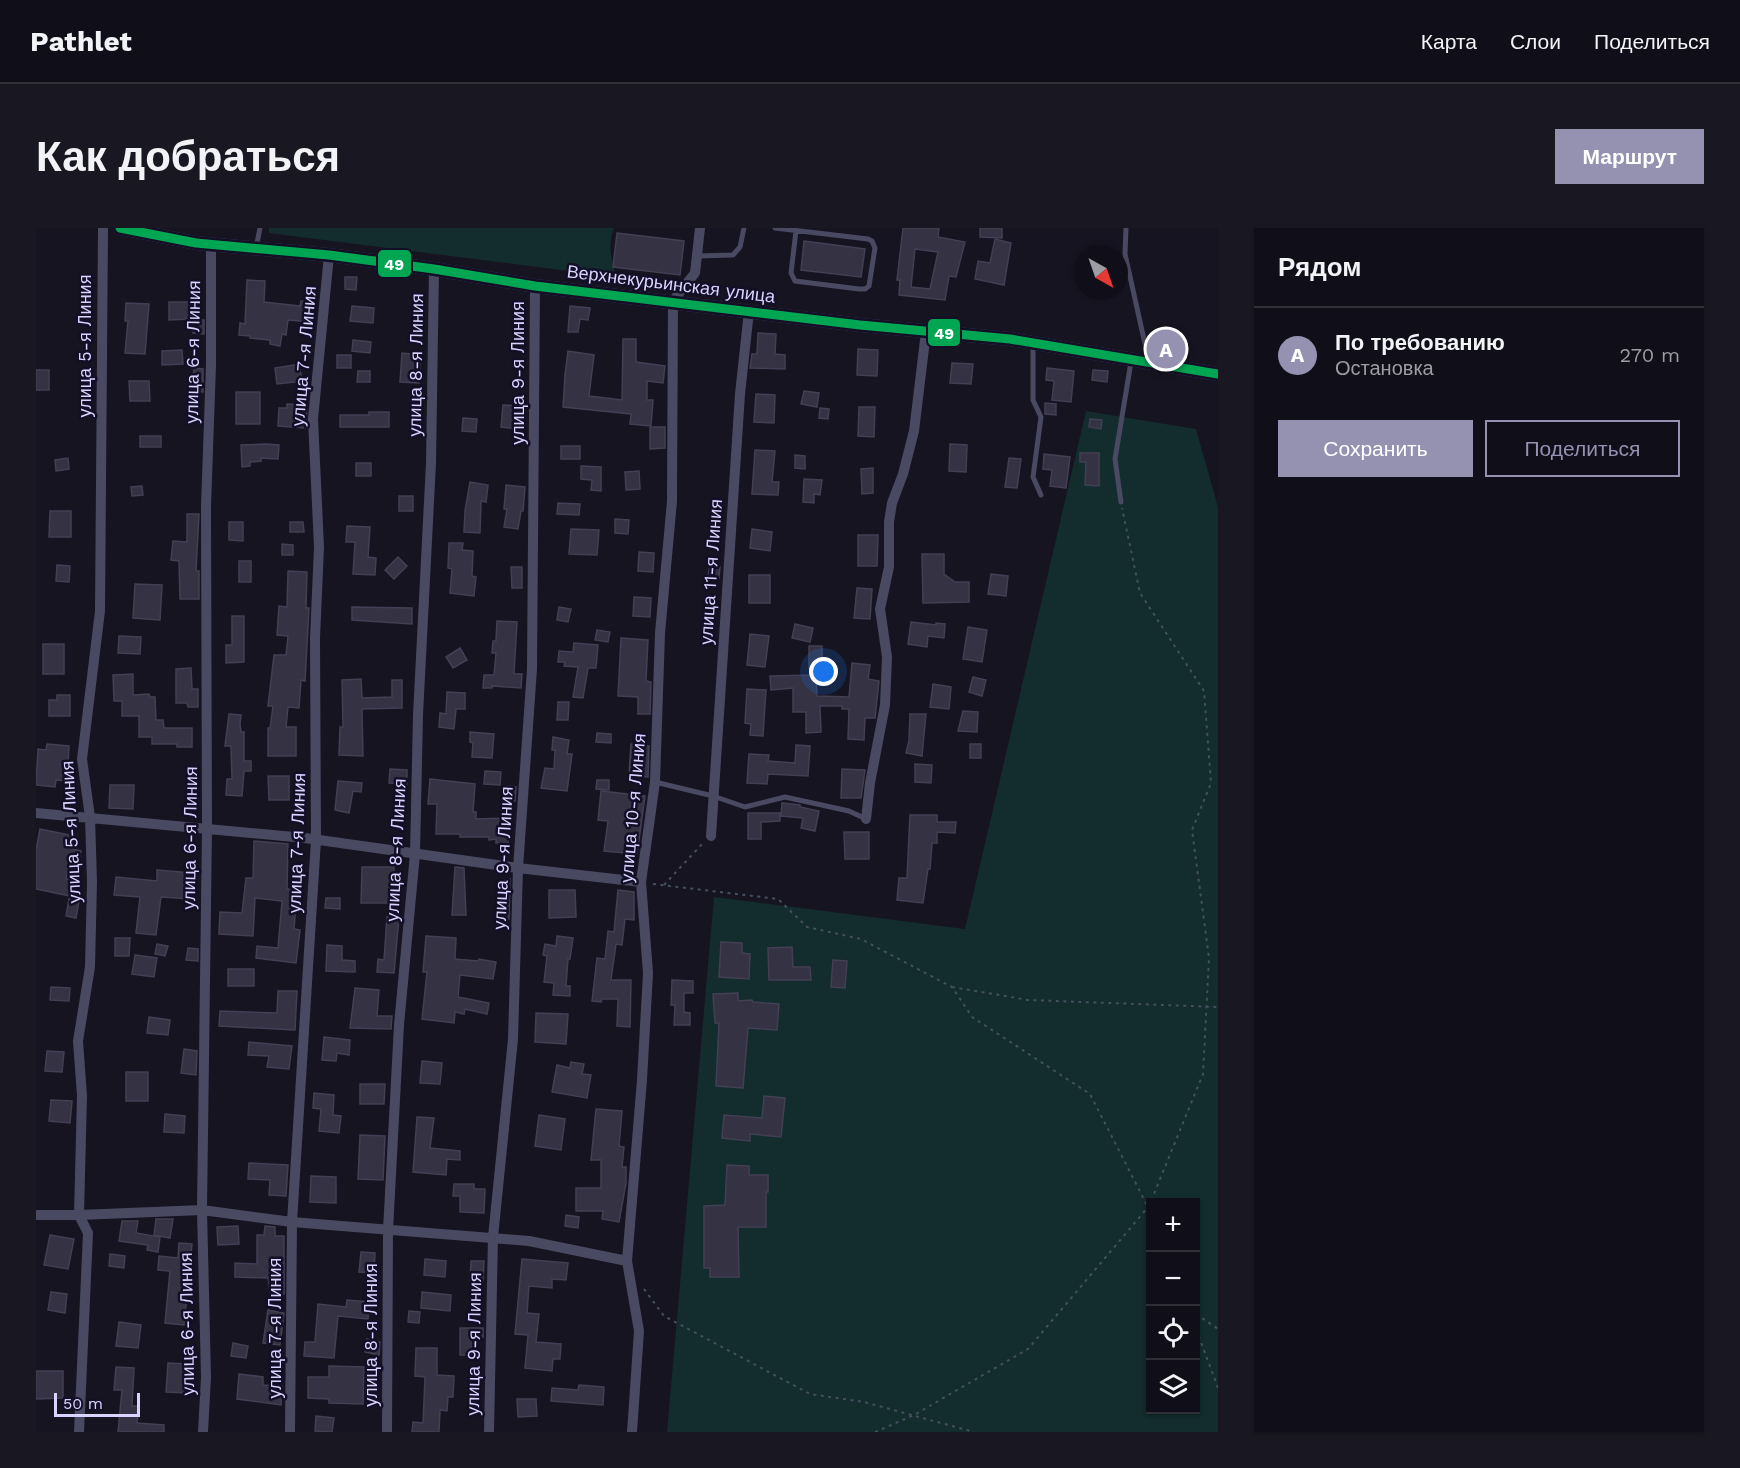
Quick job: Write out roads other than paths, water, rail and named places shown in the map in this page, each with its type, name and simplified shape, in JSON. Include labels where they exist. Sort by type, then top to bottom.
[{"type":"street","name":"улица 5-я Линия","points":[[80,1432],[88,1233],[79,1215],[82,1096],[78,1041],[90,967],[92,882],[90,817],[82,759],[100,611],[103,228]]},
{"type":"street","name":"Верхнекурьинская улица","points":[[120,228],[196,243],[329,255],[434,268],[535,286],[926,332],[1010,339],[1218,374]]},
{"type":"street","points":[[673,302],[695,273],[700,228]]},
{"type":"street","name":"улица 6-я Линия","points":[[203,1432],[206,1377],[202,1209],[207,828],[206,506],[211,365],[210,243]]},
{"type":"street","name":"улица 7-я Линия","points":[[290,1432],[292,1222],[316,840],[315,638],[319,547],[313,418],[329,255]]},
{"type":"street","name":"улица 8-я Линия","points":[[387,1432],[388,1230],[399,1025],[415,854],[418,716],[431,463],[434,268]]},
{"type":"street","name":"улица 9-я Линия","points":[[489,1432],[493,1237],[513,1039],[518,868],[532,669],[535,286]]},
{"type":"street","name":"улица 10-я Линия","points":[[632,1432],[639,1331],[627,1261],[648,973],[641,882],[656,782],[660,633],[672,501],[673,302]]},
{"type":"street","name":"улица 11-я Линия","points":[[711,836],[739,406],[748,311]]},
{"type":"street","points":[[866,819],[870,783],[885,705],[887,657],[880,609],[889,567],[889,522],[892,503],[903,474],[914,431],[926,332]]},
{"type":"street","points":[[36,813],[316,840],[518,868],[641,882]]},
{"type":"street","points":[[36,1215],[202,1209],[292,1222],[529,1241],[627,1261]]},
{"type":"lane","points":[[256,248],[260,228]]},
{"type":"lane","points":[[697,256],[733,255],[740,247],[744,228]]},
{"type":"lane","points":[[775,228],[872,241],[875,248],[869,286],[859,289],[795,280],[791,273],[796,231]]},
{"type":"lane","points":[[1126,228],[1125,254],[1149,362]]},
{"type":"lane","points":[[1033,343],[1034,400],[1041,417],[1034,477],[1041,495]]},
{"type":"lane","points":[[1121,502],[1115,459],[1131,360]]},
{"type":"lane","points":[[656,782],[713,796],[745,807],[785,797],[849,811],[866,819]]},
{"type":"place","name":"По требованию","points":[[1166,349]]}]
